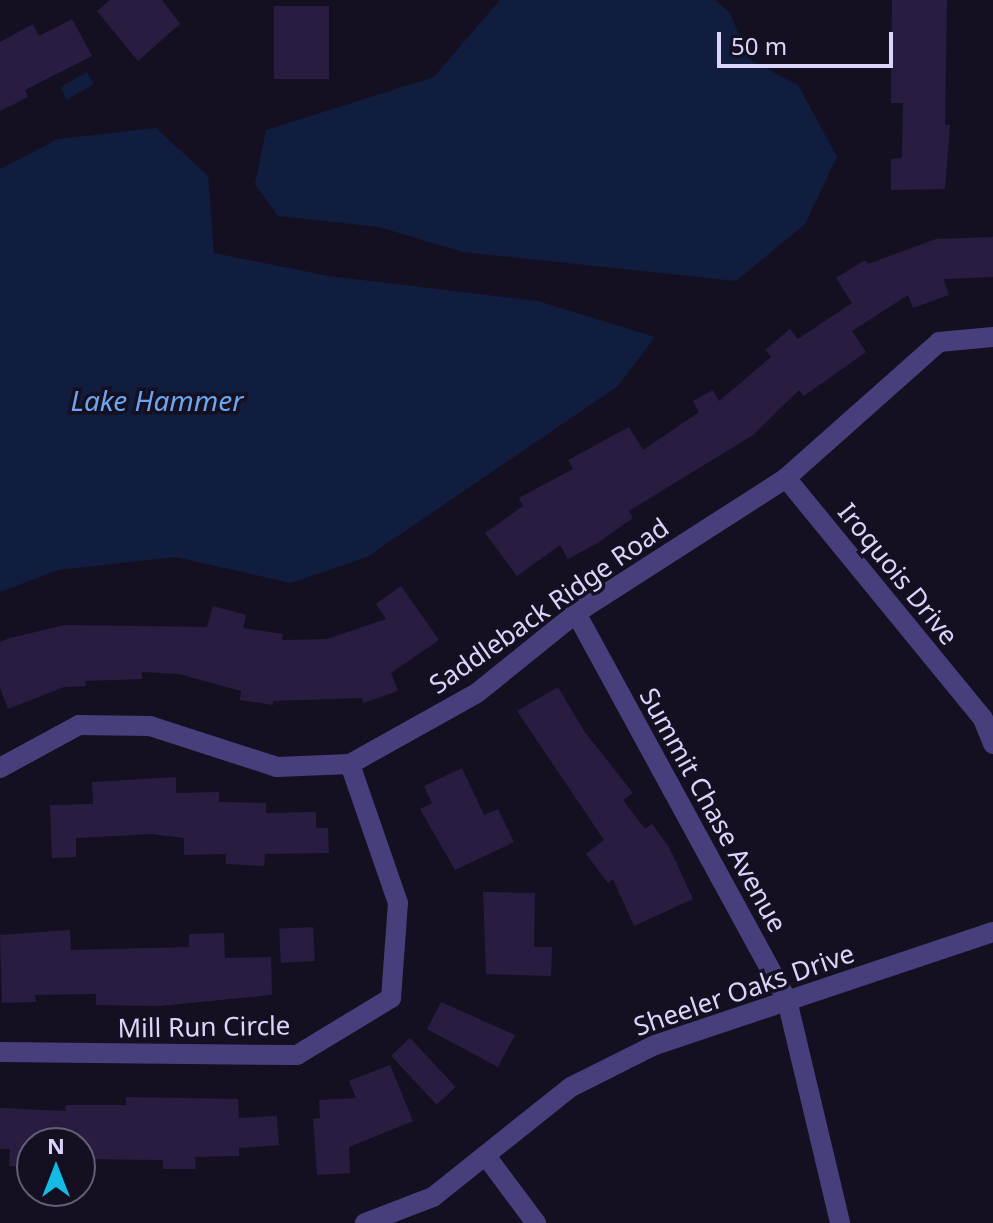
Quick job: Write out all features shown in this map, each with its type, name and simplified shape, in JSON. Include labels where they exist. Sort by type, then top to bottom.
[{"type":"street","name":"Saddleback Ridge Road","points":[[0,768],[79,725],[150,726],[277,767],[350,764],[477,693],[576,613],[786,478],[939,342],[993,337]]},
{"type":"street","name":"Iroquois Drive","points":[[786,478],[983,719],[993,744]]},
{"type":"street","name":"Summit Chase Avenue","points":[[576,613],[787,1000],[840,1223]]},
{"type":"street","name":"Mill Run Circle","points":[[0,1052],[297,1055],[391,998],[398,903],[350,764]]},
{"type":"street","name":"Sheeler Oaks Drive","points":[[365,1223],[433,1197],[571,1087],[655,1045],[993,932]]},
{"type":"street","points":[[486,1156],[536,1223]]},
{"type":"water","points":[[500,0],[715,0],[730,13],[749,59],[798,85],[837,157],[805,224],[736,281],[463,252],[379,227],[278,216],[255,184],[266,130],[434,77]]},
{"type":"water","points":[[87,72],[94,84],[67,100],[60,88]]},
{"type":"water","name":"Lake Hammer","points":[[156,128],[208,176],[214,253],[329,276],[538,301],[655,337],[618,386],[367,557],[291,583],[176,557],[58,570],[0,592],[0,169],[58,139]]},
{"type":"building","points":[[110,0],[162,0],[180,24],[138,61],[97,11]]},
{"type":"building","points":[[892,0],[947,0],[945,125],[950,125],[945,189],[891,190],[891,159],[902,158],[903,103],[891,103]]},
{"type":"building","points":[[274,6],[329,6],[329,79],[274,79]]},
{"type":"building","points":[[72,19],[92,56],[25,90],[28,97],[0,111],[0,42],[33,24],[39,36]]},
{"type":"building","points":[[993,237],[993,277],[943,279],[949,295],[913,308],[908,295],[852,331],[866,352],[804,396],[799,390],[753,435],[629,511],[633,518],[596,544],[568,559],[560,545],[517,576],[485,533],[523,506],[519,498],[573,469],[568,460],[629,427],[643,450],[699,412],[693,401],[713,390],[719,401],[771,357],[765,350],[790,329],[798,339],[852,303],[836,278],[865,260],[868,264],[936,239]]},
{"type":"building","points":[[401,586],[439,640],[391,673],[398,691],[363,703],[362,698],[273,701],[273,705],[240,700],[241,691],[179,674],[142,672],[142,679],[85,681],[86,686],[64,687],[8,709],[0,688],[0,642],[10,638],[65,625],[207,627],[213,606],[246,615],[243,628],[283,634],[282,640],[327,639],[386,619],[376,604]]},
{"type":"building","points":[[558,687],[584,731],[633,793],[623,800],[645,829],[652,824],[669,847],[693,899],[634,926],[613,879],[608,883],[586,854],[604,840],[517,711]]},
{"type":"building","points":[[462,768],[484,815],[498,809],[514,842],[455,870],[420,809],[432,803],[424,786]]},
{"type":"building","points":[[176,777],[176,793],[219,792],[219,802],[266,803],[266,813],[316,812],[316,828],[328,828],[329,853],[265,854],[264,866],[226,864],[226,854],[184,855],[184,838],[151,834],[76,838],[76,857],[52,858],[50,805],[93,804],[92,782]]},
{"type":"building","points":[[483,892],[535,893],[534,947],[552,947],[551,976],[486,974]]},
{"type":"building","points":[[313,927],[315,961],[281,963],[279,929]]},
{"type":"building","points":[[70,930],[71,950],[189,947],[189,934],[224,933],[225,958],[271,957],[272,995],[159,1006],[96,1005],[96,994],[35,995],[36,1002],[2,1003],[0,935]]},
{"type":"building","points":[[441,1002],[515,1035],[498,1067],[427,1029]]},
{"type":"building","points":[[410,1038],[456,1087],[437,1105],[391,1056]]},
{"type":"building","points":[[390,1065],[413,1121],[349,1147],[350,1173],[317,1175],[313,1119],[320,1118],[319,1100],[356,1098],[349,1081]]},
{"type":"building","points":[[126,1097],[238,1099],[239,1118],[277,1116],[279,1145],[239,1148],[239,1156],[195,1157],[196,1169],[163,1169],[163,1160],[96,1159],[96,1127],[16,1127],[16,1166],[9,1166],[10,1149],[0,1149],[0,1108],[65,1111],[66,1105],[126,1105]]}]
